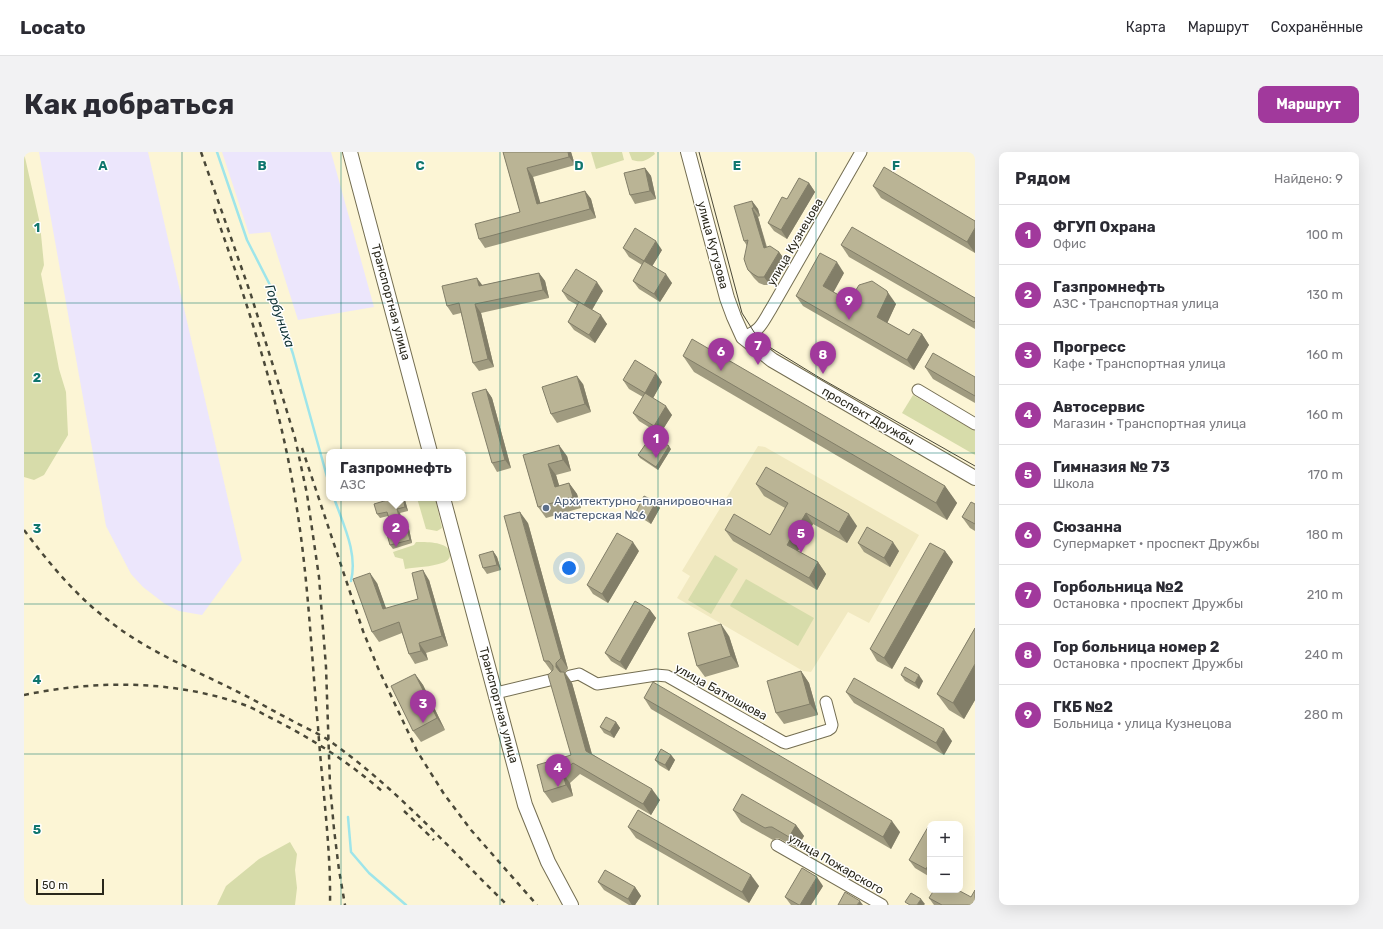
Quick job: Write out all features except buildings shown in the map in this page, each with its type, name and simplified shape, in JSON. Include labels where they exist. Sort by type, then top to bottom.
[{"type":"main road","name":"Транспортная улица","points":[[350,152],[429,449]]},
{"type":"main road","name":"улица Кутузова","points":[[688,152],[727,298],[743,337]]},
{"type":"main road","name":"проспект Дружбы","points":[[743,337],[772,360],[975,478]]},
{"type":"main road","name":"Транспортная улица","points":[[444,501],[525,804],[548,862],[571,905]]},
{"type":"street","name":"улица Кузнецова","points":[[743,337],[758,329],[771,309],[861,152]]},
{"type":"street","points":[[918,390],[975,424]]},
{"type":"street","name":"улица Батюшкова","points":[[570,676],[579,674],[597,684],[656,675],[667,676],[786,743],[831,728],[832,725],[826,702]]},
{"type":"street","points":[[496,693],[554,679]]},
{"type":"street","name":"улица Пожарского","points":[[777,845],[882,905]]},
{"type":"shaded area","points":[[39,152],[148,152],[242,560],[202,615],[179,611],[165,604],[143,587],[131,574],[106,526]]},
{"type":"shaded area","points":[[222,152],[331,152],[374,307],[298,320],[270,232],[249,234]]},
{"type":"shaded area","points":[[758,446],[765,447],[919,535],[869,623],[848,612],[811,672],[803,671],[677,598],[690,576],[682,571]]},
{"type":"green space","points":[[591,152],[622,152],[624,160],[596,169]]},
{"type":"green space","points":[[629,152],[654,152],[655,154],[646,160],[639,161],[632,160]]},
{"type":"green space","points":[[24,153],[40,224],[44,265],[41,274],[59,369],[66,392],[68,435],[44,475],[34,480],[24,477]]},
{"type":"green space","points":[[913,395],[975,431],[975,455],[902,413]]},
{"type":"green space","points":[[418,501],[436,501],[442,528],[437,531],[426,529]]},
{"type":"green space","points":[[416,542],[437,543],[446,547],[449,550],[450,555],[448,560],[429,566],[405,569],[403,559],[395,557],[393,552],[414,545]]},
{"type":"green space","points":[[715,555],[738,569],[711,614],[688,600]]},
{"type":"green space","points":[[746,579],[814,618],[798,646],[730,606]]},
{"type":"green space","points":[[290,842],[297,854],[295,870],[297,888],[295,905],[217,905],[226,886],[259,859]]},
{"type":"waterway","name":"Горбуниха","points":[[217,152],[247,240],[271,287],[293,354],[326,473]]},
{"type":"waterway","name":"Горбуниха","points":[[335,501],[351,549],[353,560],[351,581]]},
{"type":"waterway","name":"Горбуниха","points":[[348,817],[351,852],[369,873],[406,905]]},
{"type":"tram line","points":[[699,152],[742,313],[754,332],[771,348],[820,378],[975,466]]},
{"type":"railway","points":[[201,152],[251,295],[275,372],[295,438],[307,494],[319,577],[326,667],[330,785],[339,870],[345,905]]},
{"type":"railway","points":[[214,209],[261,351],[280,423],[295,497],[309,612],[328,838],[330,905]]},
{"type":"railway","points":[[302,448],[363,631],[378,668],[417,751],[444,794],[471,830],[537,905]]},
{"type":"railway","points":[[24,530],[53,566],[84,600],[124,632],[174,661],[244,695],[329,740],[358,762],[424,821],[507,905]]},
{"type":"railway","points":[[24,695],[79,687],[134,685],[189,690],[215,696],[251,707],[304,736],[345,762],[383,792]]},
{"type":"railway","points":[[404,811],[434,840]]},
{"type":"place","name":"ГКБ №2","points":[[849,320]]},
{"type":"place","name":"Горбольница №2","points":[[758,365]]},
{"type":"place","name":"Сюзанна","points":[[721,371]]},
{"type":"place","name":"Гор больница номер 2","points":[[823,374]]},
{"type":"place","name":"ФГУП Охрана","points":[[656,458]]},
{"type":"place","name":"Архитектурно-планировочная мастерская №6","points":[[546,508]]},
{"type":"place","name":"Газпромнефть","points":[[396,547]]},
{"type":"place","name":"Гимназия № 73","points":[[801,553]]},
{"type":"place","name":"Прогресс","points":[[423,723]]},
{"type":"place","name":"Автосервис","points":[[558,787]]}]
